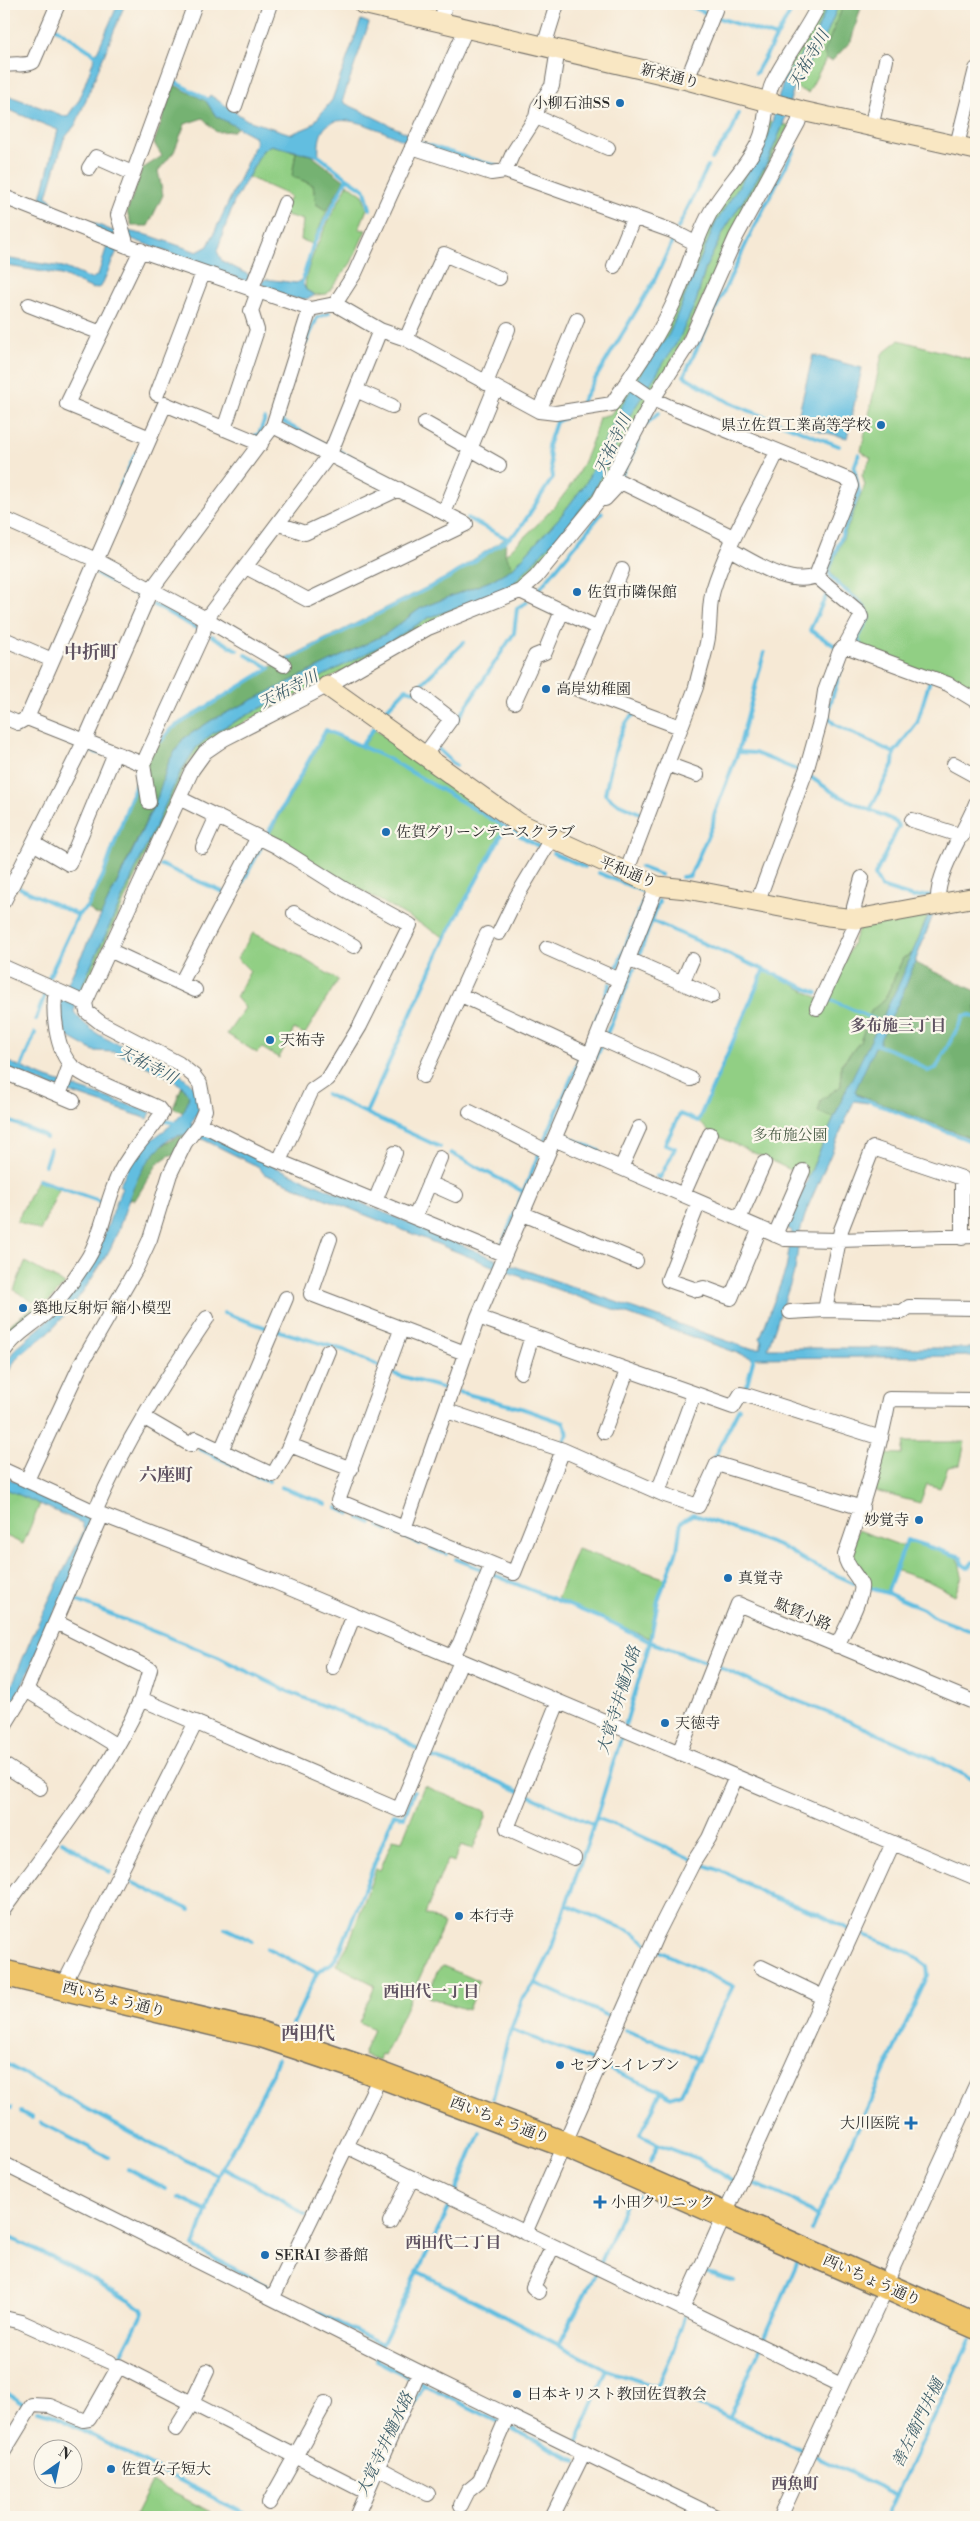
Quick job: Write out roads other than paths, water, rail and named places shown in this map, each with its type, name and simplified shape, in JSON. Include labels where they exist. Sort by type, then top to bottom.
[{"type":"highway","name":"西いちょう通り","points":[[4,1973],[260,2034],[381,2075],[566,2145],[976,2326]]},
{"type":"street","points":[[4,66],[33,62],[58,4]]},
{"type":"street","points":[[127,246],[118,215],[195,4]]},
{"type":"street","points":[[235,106],[270,4]]},
{"type":"street","name":"新栄通り","points":[[363,4],[687,80],[871,128],[976,150]]},
{"type":"street","points":[[441,23],[445,4]]},
{"type":"street","points":[[505,171],[513,153],[536,117],[538,107],[552,86],[551,48],[557,4]]},
{"type":"street","points":[[4,197],[127,246],[254,291],[310,309],[335,304],[380,330],[406,339],[539,411],[556,413],[612,404],[648,350],[673,305],[695,243],[725,189],[759,141],[767,116],[767,100],[776,76],[806,30],[819,4]]},
{"type":"street","points":[[687,80],[715,10]]},
{"type":"street","points":[[335,304],[355,273],[466,29]]},
{"type":"street","points":[[871,128],[886,60]]},
{"type":"street","points":[[957,145],[976,69]]},
{"type":"street","points":[[27,1480],[77,1372],[147,1246],[170,1174],[185,1143],[195,1130],[205,1110],[200,1084],[194,1076],[178,1063],[101,1023],[87,1012],[85,1003],[192,770],[205,752],[327,686],[428,628],[520,591],[536,577],[599,500],[653,399],[689,344],[736,238],[798,123],[802,111]]},
{"type":"street","points":[[536,117],[608,148]]},
{"type":"street","points":[[415,141],[491,172],[505,171],[634,217],[672,231],[695,243]]},
{"type":"street","points":[[89,168],[96,157],[132,173]]},
{"type":"street","points":[[224,429],[257,330],[252,312],[257,275],[285,204]]},
{"type":"street","points":[[614,266],[634,217]]},
{"type":"street","points":[[141,250],[67,404],[150,438]]},
{"type":"street","points":[[406,339],[444,254],[499,278]]},
{"type":"street","points":[[157,394],[203,273]]},
{"type":"street","points":[[29,305],[101,333]]},
{"type":"street","points":[[4,902],[85,740],[151,590],[273,426],[310,309]]},
{"type":"street","points":[[539,411],[577,320]]},
{"type":"street","points":[[149,802],[143,764],[203,633],[206,619],[330,454],[380,330]]},
{"type":"street","points":[[444,513],[470,449],[508,330]]},
{"type":"street","points":[[627,381],[653,399],[777,452],[849,480],[851,486],[816,576]]},
{"type":"street","points":[[356,390],[392,406]]},
{"type":"street","points":[[4,717],[18,722],[27,718],[164,404],[261,444]]},
{"type":"street","points":[[425,423],[500,466]]},
{"type":"street","points":[[246,568],[308,600],[466,524],[273,426]]},
{"type":"street","points":[[626,873],[696,687],[707,643],[712,592],[731,543],[753,504],[777,452]]},
{"type":"street","points":[[599,500],[606,499],[621,482],[731,543],[779,575],[807,579],[816,576]]},
{"type":"street","points":[[279,524],[305,532],[399,489]]},
{"type":"street","points":[[4,519],[96,560],[206,619],[284,665]]},
{"type":"street","points":[[622,570],[572,688],[680,727]]},
{"type":"street","points":[[757,903],[806,772],[821,718],[825,691],[840,652],[861,617],[858,612],[816,576]]},
{"type":"street","points":[[520,591],[598,628]]},
{"type":"street","points":[[514,702],[535,656],[545,652],[562,611]]},
{"type":"street","points":[[4,639],[52,660]]},
{"type":"street","points":[[845,646],[931,678],[976,701]]},
{"type":"street","name":"平和通り","points":[[327,686],[519,823],[657,886],[687,889],[757,903],[857,919],[976,897]]},
{"type":"street","points":[[420,695],[451,719],[424,756]]},
{"type":"street","points":[[27,718],[143,764]]},
{"type":"street","points":[[33,843],[70,864],[115,752]]},
{"type":"street","points":[[667,764],[697,775]]},
{"type":"street","points":[[954,764],[976,776]]},
{"type":"street","points":[[179,798],[258,837],[344,889],[410,925],[360,1026],[328,1079],[312,1090],[279,1161]]},
{"type":"street","points":[[938,904],[937,892],[946,866],[976,806]]},
{"type":"street","points":[[203,847],[217,816]]},
{"type":"street","points":[[912,820],[962,836]]},
{"type":"street","points":[[181,983],[258,837]]},
{"type":"street","points":[[423,1076],[461,995],[493,934],[551,839]]},
{"type":"street","points":[[817,1008],[857,919],[854,907],[862,878]]},
{"type":"street","points":[[404,1529],[447,1412],[478,1317],[590,1055],[657,886]]},
{"type":"street","points":[[294,913],[354,946]]},
{"type":"street","points":[[546,948],[620,980]]},
{"type":"street","points":[[109,950],[195,990]]},
{"type":"street","points":[[628,959],[712,996]]},
{"type":"street","points":[[682,983],[692,960]]},
{"type":"street","points":[[4,967],[85,1003]]},
{"type":"street","points":[[4,1351],[10,1343],[47,1312],[68,1288],[88,1258],[97,1241],[119,1173],[132,1151],[152,1129],[162,1113],[158,1108],[108,1086],[70,1065],[58,1035],[54,1017],[58,991]]},
{"type":"street","points":[[461,995],[590,1055]]},
{"type":"street","points":[[597,1037],[691,1079]]},
{"type":"street","points":[[59,1095],[70,1065]]},
{"type":"street","points":[[4,1072],[73,1101]]},
{"type":"street","points":[[470,1112],[551,1145],[621,1168],[780,1237],[803,1240],[839,1240],[969,1237],[962,1178],[873,1148],[839,1240],[825,1310]]},
{"type":"street","points":[[195,1130],[209,1128],[279,1161],[415,1217],[501,1261]]},
{"type":"street","points":[[621,1168],[639,1128]]},
{"type":"street","points":[[683,1195],[710,1134]]},
{"type":"street","points":[[375,1201],[395,1153]]},
{"type":"street","points":[[415,1217],[440,1158]]},
{"type":"street","points":[[739,1219],[764,1164]]},
{"type":"street","points":[[780,1237],[803,1171]]},
{"type":"street","points":[[430,1183],[456,1195]]},
{"type":"street","points":[[699,1202],[668,1280],[697,1290],[704,1288],[730,1298],[760,1228]]},
{"type":"street","points":[[521,1213],[636,1261]]},
{"type":"street","points":[[330,1239],[311,1294],[465,1353]]},
{"type":"street","points":[[221,1451],[286,1298]]},
{"type":"street","points":[[790,1312],[825,1310],[902,1312],[909,1307],[976,1308]]},
{"type":"street","points":[[478,1317],[733,1407],[744,1395],[881,1438]]},
{"type":"street","points":[[4,1726],[26,1690],[56,1622],[99,1513],[115,1465],[207,1318]]},
{"type":"street","points":[[402,1330],[338,1501],[514,1573],[564,1450]]},
{"type":"street","points":[[521,1372],[532,1336]]},
{"type":"street","points":[[143,1418],[191,1445],[196,1439],[272,1475],[290,1445],[328,1351]]},
{"type":"street","points":[[604,1432],[627,1370]]},
{"type":"street","points":[[658,1492],[694,1394]]},
{"type":"street","points":[[837,1646],[861,1585],[845,1561],[845,1555],[862,1508],[881,1438],[888,1399],[976,1400]]},
{"type":"street","points":[[447,1412],[564,1450],[658,1492],[693,1504],[717,1464],[862,1508]]},
{"type":"street","points":[[290,1445],[350,1469]]},
{"type":"street","points":[[4,1470],[99,1513],[354,1615],[976,1878]]},
{"type":"street","points":[[142,1698],[399,1810],[423,1753],[457,1659],[460,1643],[492,1564]]},
{"type":"street","name":"駄賃小路","points":[[679,1753],[738,1604],[976,1703]]},
{"type":"street","points":[[333,1667],[354,1615]]},
{"type":"street","points":[[4,1909],[58,1836],[117,1746],[142,1698],[150,1669],[56,1622]]},
{"type":"street","points":[[26,1690],[117,1746]]},
{"type":"street","points":[[558,1702],[508,1828],[574,1858]]},
{"type":"street","points":[[63,1986],[196,1722]]},
{"type":"street","points":[[4,1765],[40,1788]]},
{"type":"street","points":[[525,2233],[566,2145],[657,1934],[736,1777]]},
{"type":"street","points":[[682,2309],[893,1843]]},
{"type":"street","points":[[760,1967],[823,1998]]},
{"type":"street","points":[[276,2293],[348,2147],[381,2075]]},
{"type":"street","points":[[780,2517],[883,2295],[885,2285],[976,2085]]},
{"type":"street","points":[[348,2147],[841,2384]]},
{"type":"street","points":[[4,2164],[276,2293],[378,2351],[416,2378],[505,2421],[580,2450],[716,2517]]},
{"type":"street","points":[[390,2222],[412,2178]]},
{"type":"street","points":[[539,2292],[533,2287],[552,2246]]},
{"type":"street","points":[[4,2318],[21,2322],[110,2362]]},
{"type":"street","points":[[4,2451],[30,2408],[50,2406],[86,2419],[119,2366],[366,2492]]},
{"type":"street","points":[[176,2429],[192,2403],[207,2371]]},
{"type":"street","points":[[356,2517],[366,2492],[382,2470],[416,2378]]},
{"type":"street","points":[[270,2503],[325,2404]]},
{"type":"street","points":[[461,2505],[468,2491],[479,2482],[505,2421]]},
{"type":"street","points":[[552,2517],[580,2450]]},
{"type":"street","points":[[382,2470],[428,2494]]},
{"type":"water","points":[[118,4],[125,4],[76,124],[64,139],[47,196],[58,208],[113,231],[128,231],[151,236],[197,252],[208,246],[256,143],[254,136],[216,116],[206,101],[210,95],[247,120],[291,134],[311,126],[332,100],[361,20],[369,23],[343,99],[344,103],[411,135],[407,142],[364,124],[336,121],[326,126],[320,138],[319,157],[271,145],[263,150],[234,202],[217,251],[222,261],[251,276],[248,282],[129,238],[126,239],[117,251],[101,287],[93,289],[61,275],[8,266],[4,271],[4,258],[63,267],[91,279],[98,275],[110,236],[39,206],[58,130],[4,108],[4,94],[67,117],[79,100],[94,59]]},
{"type":"water","name":"天祐寺川","points":[[828,4],[839,4],[825,38],[794,87],[783,125],[767,163],[725,229],[706,267],[696,302],[679,339],[627,420],[593,493],[570,523],[514,583],[496,594],[428,618],[392,640],[213,733],[196,748],[181,771],[80,990],[74,1012],[87,1026],[99,1035],[160,1062],[188,1081],[197,1091],[200,1103],[191,1124],[207,1135],[275,1167],[505,1263],[747,1348],[760,1348],[762,1341],[760,1338],[786,1269],[792,1231],[787,1228],[789,1222],[846,1090],[900,982],[928,916],[933,915],[903,993],[880,1040],[880,1046],[875,1047],[855,1091],[857,1095],[869,1100],[868,1103],[854,1101],[807,1209],[800,1232],[795,1270],[768,1348],[976,1348],[976,1356],[752,1358],[502,1270],[264,1174],[259,1167],[190,1133],[168,1140],[147,1162],[132,1190],[111,1247],[98,1269],[58,1323],[19,1356],[8,1374],[4,1387],[4,1366],[15,1349],[52,1317],[95,1260],[122,1187],[119,1185],[134,1158],[140,1150],[176,1120],[182,1113],[189,1096],[182,1086],[161,1073],[114,1052],[94,1051],[67,1036],[59,1013],[60,999],[158,796],[169,761],[183,739],[212,720],[386,634],[421,608],[490,581],[513,568],[560,517],[586,483],[618,412],[639,376],[669,334],[715,224],[767,141],[783,81],[816,33]]},
{"type":"water","points":[[265,279],[296,283],[301,280],[306,290],[315,295],[303,299],[288,296],[272,290],[261,283]]},
{"type":"water","points":[[813,355],[862,368],[847,438],[796,425]]},
{"type":"water","points":[[4,1060],[47,1078],[151,1112],[148,1119],[48,1085],[4,1067]]},
{"type":"water","points":[[4,1476],[91,1518],[93,1528],[21,1688],[4,1714],[5,1704],[30,1641],[84,1531],[82,1523],[4,1488]]},
{"type":"waterway","points":[[685,4],[706,13]]},
{"type":"waterway","points":[[756,73],[795,4]]},
{"type":"waterway","points":[[719,18],[774,36]]},
{"type":"waterway","points":[[51,25],[99,57]]},
{"type":"waterway","points":[[172,85],[173,81],[212,102]]},
{"type":"waterway","points":[[712,159],[732,131],[738,114]]},
{"type":"waterway","points":[[417,142],[499,166]]},
{"type":"waterway","points":[[795,148],[753,229],[684,376],[730,403],[839,446]]},
{"type":"waterway","points":[[301,285],[313,245],[347,178],[316,154]]},
{"type":"waterway","points":[[678,228],[708,166]]},
{"type":"waterway","points":[[347,178],[365,190],[370,209]]},
{"type":"waterway","points":[[582,401],[654,281],[674,238]]},
{"type":"waterway","points":[[306,343],[317,318],[329,313]]},
{"type":"waterway","points":[[646,424],[659,413]]},
{"type":"waterway","points":[[288,660],[450,577],[519,530],[553,477],[548,446],[556,422],[566,417]]},
{"type":"waterway","points":[[282,418],[281,421],[326,445]]},
{"type":"waterway","points":[[256,435],[258,436],[265,419]]},
{"type":"waterway","points":[[620,479],[639,440]]},
{"type":"waterway","points":[[339,451],[375,470]]},
{"type":"waterway","points":[[118,491],[136,453]]},
{"type":"waterway","points":[[859,454],[854,468],[859,492],[828,571],[837,584],[856,598],[866,610],[869,617],[858,638],[861,647]]},
{"type":"waterway","points":[[537,592],[602,513]]},
{"type":"waterway","points":[[467,518],[508,539]]},
{"type":"waterway","points":[[97,574],[137,595]]},
{"type":"waterway","points":[[826,596],[810,630],[835,646]]},
{"type":"waterway","points":[[456,722],[514,633],[517,608],[527,602]]},
{"type":"waterway","points":[[154,605],[196,628]]},
{"type":"waterway","points":[[212,636],[237,650]]},
{"type":"waterway","points":[[385,711],[406,689],[414,691],[464,642]]},
{"type":"waterway","points":[[738,752],[764,653]]},
{"type":"waterway","points":[[161,741],[171,729],[270,668],[246,655]]},
{"type":"waterway","points":[[843,662],[827,715],[834,724],[894,753]]},
{"type":"waterway","points":[[871,808],[893,764],[894,753],[917,723],[930,680]]},
{"type":"waterway","points":[[634,715],[623,728],[605,794],[615,802],[642,814]]},
{"type":"waterway","points":[[32,728],[76,745]]},
{"type":"waterway","points":[[361,746],[374,728]]},
{"type":"waterway","points":[[267,835],[326,730],[387,758],[538,846]]},
{"type":"waterway","points":[[437,748],[456,766]]},
{"type":"waterway","points":[[87,750],[99,753]]},
{"type":"waterway","points":[[682,877],[690,876],[713,824],[714,815],[738,752],[755,753],[802,772]]},
{"type":"waterway","points":[[49,977],[78,915],[88,906],[103,876],[140,772]]},
{"type":"waterway","points":[[809,776],[837,795],[893,820],[899,826],[875,875],[881,887],[913,897],[929,895],[931,898]]},
{"type":"waterway","points":[[440,1147],[366,1113],[448,932],[505,828]]},
{"type":"waterway","points":[[235,897],[262,845]]},
{"type":"waterway","points":[[553,853],[585,867]]},
{"type":"waterway","points":[[161,865],[223,892]]},
{"type":"waterway","points":[[640,867],[661,875]]},
{"type":"waterway","points":[[599,873],[644,892],[645,897],[615,973]]},
{"type":"waterway","points":[[20,888],[78,915]]},
{"type":"waterway","points":[[638,958],[659,901]]},
{"type":"waterway","points":[[652,921],[817,993]]},
{"type":"waterway","points":[[606,1036],[634,969]]},
{"type":"waterway","points":[[657,1176],[660,1178],[675,1148],[665,1144],[680,1114],[698,1121],[764,970]]},
{"type":"waterway","points":[[586,1046],[610,984]]},
{"type":"waterway","points":[[36,1019],[45,994]]},
{"type":"waterway","points":[[829,999],[882,1023]]},
{"type":"waterway","points":[[875,1044],[904,1055],[928,1071],[936,1068],[964,1016],[971,1015],[976,1018]]},
{"type":"waterway","points":[[20,1070],[35,1033]]},
{"type":"waterway","points":[[596,1058],[601,1047]]},
{"type":"waterway","points":[[543,1144],[580,1058]]},
{"type":"waterway","points":[[326,1094],[366,1113]]},
{"type":"waterway","points":[[864,1099],[976,1143]]},
{"type":"waterway","points":[[4,1119],[46,1138]]},
{"type":"waterway","points":[[161,1120],[179,1124]]},
{"type":"waterway","points":[[562,1133],[599,1151]]},
{"type":"waterway","points":[[45,1165],[50,1149]]},
{"type":"waterway","points":[[451,1153],[522,1191]]},
{"type":"waterway","points":[[503,1242],[539,1154]]},
{"type":"waterway","points":[[38,1180],[102,1202]]},
{"type":"waterway","points":[[224,1313],[267,1328]]},
{"type":"waterway","points":[[279,1331],[344,1350],[381,1367]]},
{"type":"waterway","points":[[745,1392],[755,1353]]},
{"type":"waterway","points":[[394,1374],[446,1389]]},
{"type":"waterway","points":[[459,1392],[521,1408],[564,1423],[568,1434],[564,1441]]},
{"type":"waterway","points":[[712,1462],[739,1408]]},
{"type":"waterway","points":[[200,1449],[244,1470]]},
{"type":"waterway","points":[[256,1476],[269,1481]]},
{"type":"waterway","points":[[281,1487],[326,1504]]},
{"type":"waterway","points":[[337,1508],[350,1514]]},
{"type":"waterway","points":[[494,1575],[613,1623],[650,1642],[658,1600],[677,1550],[681,1522],[693,1514],[784,1548],[809,1563],[854,1583]]},
{"type":"waterway","points":[[360,1518],[371,1523]]},
{"type":"waterway","points":[[379,1526],[388,1530]]},
{"type":"waterway","points":[[396,1533],[420,1544]]},
{"type":"waterway","points":[[887,1593],[907,1540],[961,1557],[962,1564],[968,1568],[973,1562]]},
{"type":"waterway","points":[[431,1548],[446,1554]]},
{"type":"waterway","points":[[456,1559],[483,1570]]},
{"type":"waterway","points":[[863,1586],[887,1593],[923,1609],[932,1616],[976,1633]]},
{"type":"waterway","points":[[70,1598],[218,1657],[287,1691],[396,1735],[420,1751]]},
{"type":"waterway","name":"大覚寺井樋水路","points":[[625,1726],[650,1642],[720,1667],[767,1689],[844,1719],[928,1756],[976,1781]]},
{"type":"waterway","name":"大覚寺井樋水路","points":[[493,2098],[508,2038],[522,1999],[535,1983],[549,1955],[623,1732]]},
{"type":"waterway","points":[[426,1755],[492,1779],[594,1825]]},
{"type":"waterway","points":[[293,2024],[317,1973],[333,1962],[340,1951],[394,1814],[404,1817],[414,1791]]},
{"type":"waterway","points":[[596,1818],[628,1830],[691,1859]]},
{"type":"waterway","points":[[62,1841],[110,1872]]},
{"type":"waterway","points":[[697,1862],[731,1875],[769,1896],[819,1914],[850,1930]]},
{"type":"waterway","points":[[123,1878],[190,1910]]},
{"type":"waterway","points":[[567,1905],[634,1933],[646,1943]]},
{"type":"waterway","points":[[225,1928],[252,1941]]},
{"type":"waterway","points":[[811,2231],[928,1975],[927,1966],[910,1953],[857,1932]]},
{"type":"waterway","points":[[267,1948],[317,1973]]},
{"type":"waterway","points":[[650,2162],[658,2144],[640,2135],[661,2091],[671,2097],[681,2093],[733,1986],[662,1952]]},
{"type":"waterway","points":[[535,1983],[613,2018]]},
{"type":"waterway","points":[[512,2030],[594,2061]]},
{"type":"waterway","points":[[625,2030],[693,2056],[698,2061]]},
{"type":"waterway","points":[[278,2059],[264,2091],[218,2175],[194,2247],[292,2300],[382,2344]]},
{"type":"waterway","points":[[4,2063],[151,2144],[218,2175]]},
{"type":"waterway","points":[[607,2068],[661,2091]]},
{"type":"waterway","points":[[4,2104],[11,2108]]},
{"type":"waterway","points":[[21,2112],[32,2118]]},
{"type":"waterway","points":[[41,2123],[108,2157]]},
{"type":"waterway","name":"大覚寺井樋水路","points":[[380,2349],[450,2206],[480,2132]]},
{"type":"waterway","points":[[658,2144],[698,2159],[733,2182],[735,2181]]},
{"type":"waterway","points":[[222,2168],[272,2193],[306,2215]]},
{"type":"waterway","points":[[128,2169],[165,2189]]},
{"type":"waterway","points":[[745,2180],[793,2200],[817,2216]]},
{"type":"waterway","points":[[559,2345],[602,2260],[626,2202],[638,2195]]},
{"type":"waterway","points":[[179,2197],[207,2211]]},
{"type":"waterway","points":[[4,2235],[72,2267],[141,2308],[143,2312],[117,2363]]},
{"type":"waterway","points":[[730,2417],[798,2261]]},
{"type":"waterway","points":[[417,2271],[607,2370],[657,2387],[803,2450]]},
{"type":"waterway","points":[[704,2272],[734,2281]]},
{"type":"waterway","points":[[657,2387],[670,2359],[684,2317]]},
{"type":"waterway","name":"善左衛門井樋","points":[[886,2517],[970,2340]]},
{"type":"waterway","name":"大覚寺井樋水路","points":[[378,2355],[376,2360],[412,2379]]},
{"type":"waterway","points":[[578,2447],[580,2434],[607,2370]]},
{"type":"waterway","name":"大覚寺井樋水路","points":[[399,2435],[424,2385],[418,2382]]},
{"type":"waterway","points":[[424,2385],[501,2423]]},
{"type":"waterway","points":[[4,2391],[26,2406]]},
{"type":"waterway","points":[[37,2411],[53,2415],[251,2517]]},
{"type":"waterway","points":[[507,2426],[576,2461]]},
{"type":"waterway","points":[[816,2456],[897,2495]]},
{"type":"place","name":"小柳石油SS","points":[[620,103]]},
{"type":"place","name":"県立佐賀工業高等学校","points":[[881,425]]},
{"type":"place","name":"佐賀市隣保館","points":[[577,592]]},
{"type":"place","name":"高岸幼稚園","points":[[546,689]]},
{"type":"place","name":"佐賀グリーンテニスクラブ","points":[[386,832]]},
{"type":"place","name":"天祐寺","points":[[270,1040]]},
{"type":"place","name":"築地反射炉 縮小模型","points":[[23,1308]]},
{"type":"place","name":"妙覚寺","points":[[919,1520]]},
{"type":"place","name":"真覚寺","points":[[728,1578]]},
{"type":"place","name":"天徳寺","points":[[665,1723]]},
{"type":"place","name":"本行寺","points":[[459,1916]]},
{"type":"place","name":"セブン-イレブン","points":[[560,2065]]},
{"type":"place","name":"大川医院","points":[[911,2123]]},
{"type":"place","name":"小田クリニック","points":[[600,2202]]},
{"type":"place","name":"SERAI 参番館","points":[[265,2255]]},
{"type":"place","name":"日本キリスト教団佐賀教会","points":[[517,2394]]},
{"type":"place","name":"佐賀女子短大","points":[[111,2469]]},
{"type":"district","name":"中折町","points":[[91,652]]},
{"type":"district","name":"多布施三丁目","points":[[898,1025]]},
{"type":"district","name":"六座町","points":[[166,1475]]},
{"type":"district","name":"西田代一丁目","points":[[431,1991]]},
{"type":"district","name":"西田代","points":[[308,2033]]},
{"type":"district","name":"西田代二丁目","points":[[453,2242]]},
{"type":"district","name":"西魚町","points":[[795,2483]]},
{"type":"park label","name":"多布施公園","points":[[790,1135]]}]
